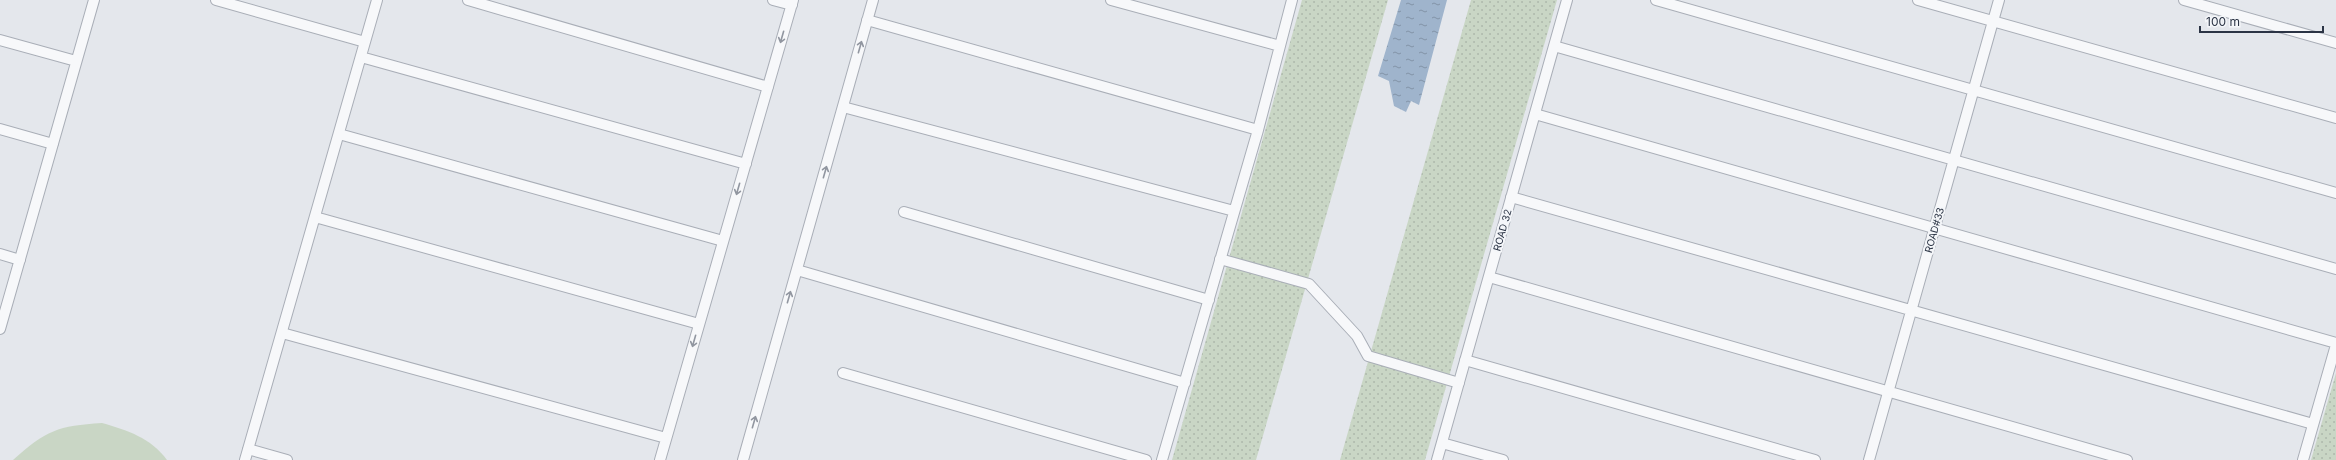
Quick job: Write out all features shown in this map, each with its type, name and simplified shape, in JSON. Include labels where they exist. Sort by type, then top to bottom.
[{"type":"street","points":[[0,329],[94,0]]},
{"type":"street","points":[[216,0],[365,42]]},
{"type":"street","points":[[245,460],[377,0]]},
{"type":"street","points":[[468,0],[768,87]]},
{"type":"street","points":[[660,460],[792,3],[773,0]]},
{"type":"street","points":[[744,460],[873,0]]},
{"type":"street","points":[[1111,0],[1280,46]]},
{"type":"street","points":[[1162,460],[1258,130],[1292,0]]},
{"type":"street","name":"ROAD 32","points":[[1437,460],[1567,0]]},
{"type":"street","points":[[1656,0],[1974,89],[2336,193]]},
{"type":"street","points":[[1918,0],[2336,118]]},
{"type":"street","name":"ROAD#33","points":[[1869,460],[1999,0]]},
{"type":"street","points":[[2184,0],[2336,43]]},
{"type":"street","points":[[868,20],[1258,130]]},
{"type":"street","points":[[0,40],[76,61]]},
{"type":"street","points":[[1554,46],[2336,269]]},
{"type":"street","points":[[361,57],[746,164]]},
{"type":"street","points":[[843,107],[1234,211]]},
{"type":"street","points":[[1535,114],[1934,230],[2336,344],[2303,460]]},
{"type":"street","points":[[0,129],[53,144]]},
{"type":"street","points":[[339,134],[723,241]]},
{"type":"street","points":[[1511,197],[2313,424]]},
{"type":"street","points":[[904,212],[1209,300]]},
{"type":"street","points":[[315,217],[699,324]]},
{"type":"street","points":[[0,254],[20,260]]},
{"type":"street","points":[[1220,259],[1309,284],[1357,336],[1368,356],[1459,383]]},
{"type":"street","points":[[797,270],[1185,383]]},
{"type":"street","points":[[1489,277],[2127,460]]},
{"type":"street","points":[[282,333],[666,438]]},
{"type":"street","points":[[1465,360],[1815,460]]},
{"type":"street","points":[[843,373],[1146,460]]},
{"type":"street","points":[[1442,443],[1503,460]]},
{"type":"street","points":[[248,449],[287,460]]},
{"type":"green space","points":[[1302,0],[1388,0],[1256,460],[1172,460]]},
{"type":"green space","points":[[1471,0],[1557,0],[1425,460],[1340,460]]},
{"type":"green space","points":[[2336,373],[2336,460],[2311,460]]},
{"type":"green space","points":[[102,423],[129,432],[146,440],[161,452],[167,460],[13,460],[35,442],[53,431],[74,426]]},
{"type":"water","points":[[1401,0],[1447,0],[1419,105],[1411,101],[1406,112],[1394,106],[1389,81],[1378,76]]}]
